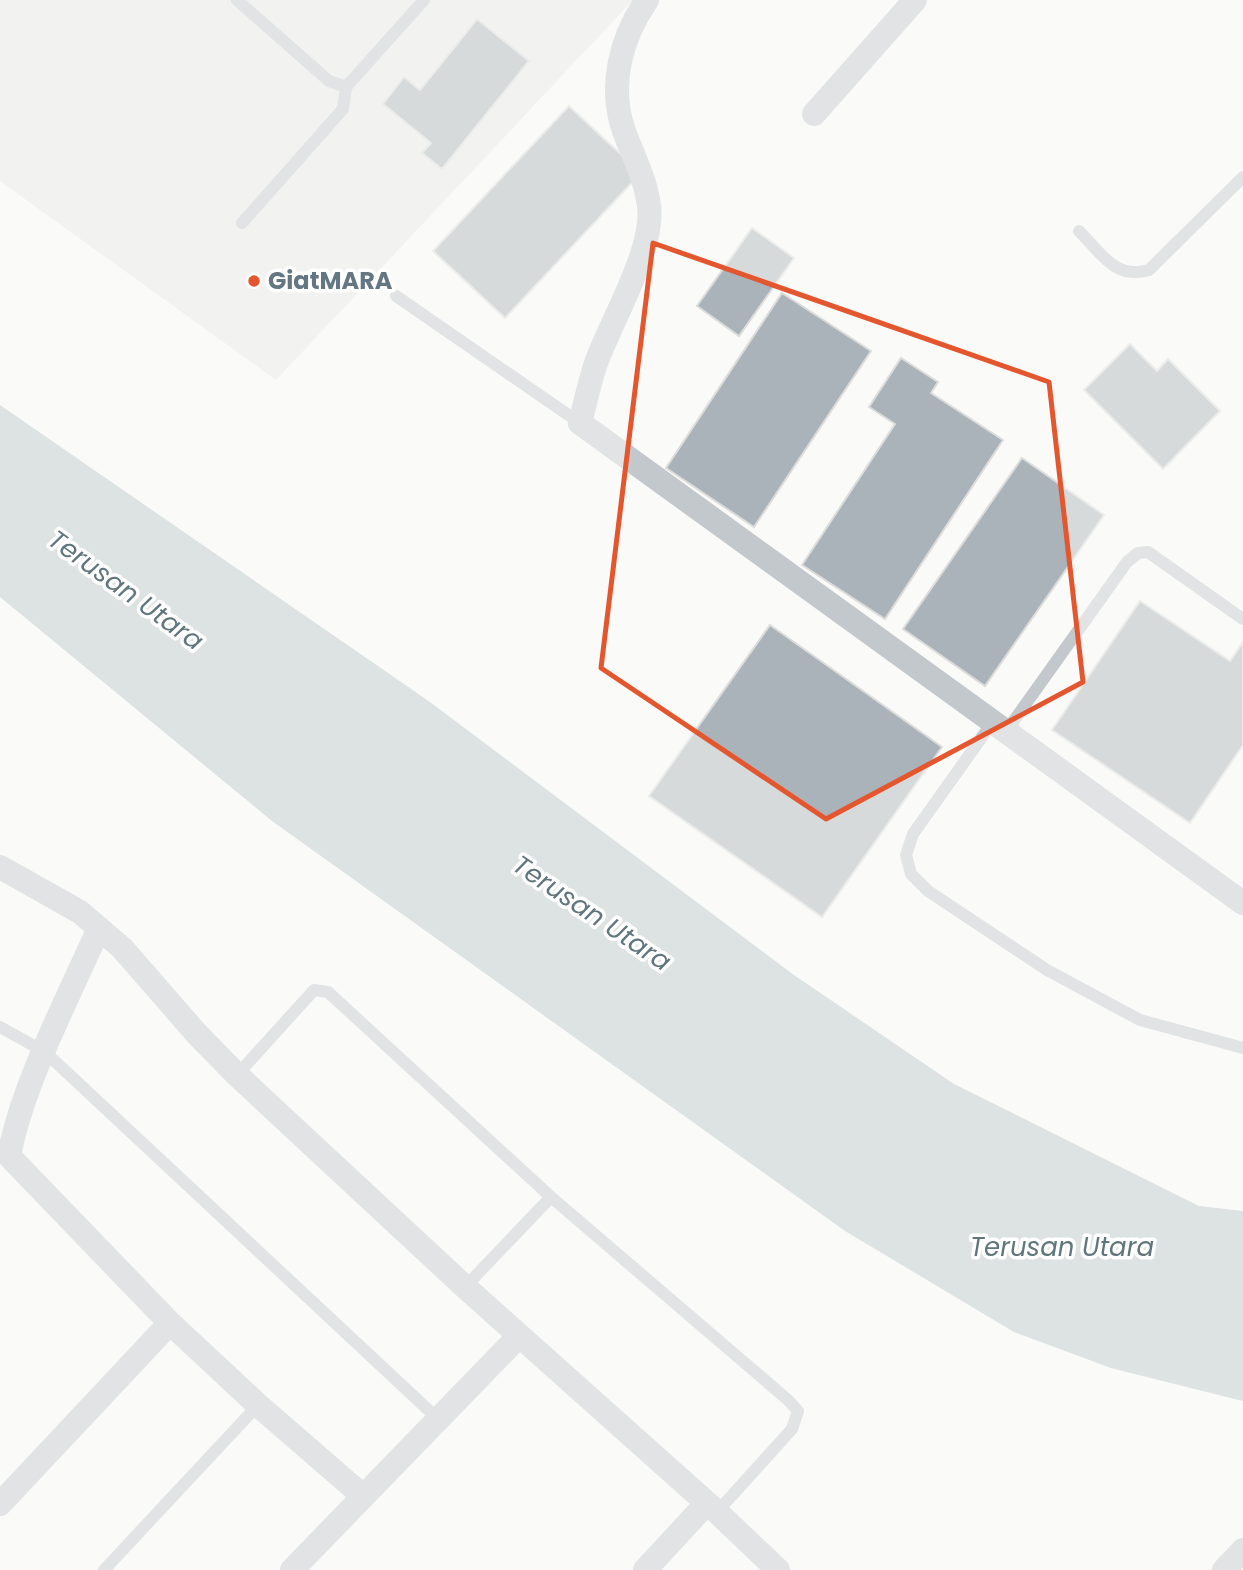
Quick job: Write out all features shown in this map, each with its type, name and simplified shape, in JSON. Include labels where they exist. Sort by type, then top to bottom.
[{"type":"street","points":[[647,0],[628,29],[620,55],[618,86],[623,129],[636,157],[650,208],[642,254],[595,366],[580,423],[1243,903]]},
{"type":"street","points":[[814,114],[915,0]]},
{"type":"street","points":[[0,867],[80,912],[122,948],[197,1034],[237,1075],[465,1287],[712,1507],[778,1570]]},
{"type":"street","points":[[99,929],[45,1052],[12,1139],[9,1156],[170,1323],[258,1405],[363,1496]]},
{"type":"street","points":[[0,1504],[170,1323]]},
{"type":"street","points":[[292,1570],[519,1336]]},
{"type":"street","points":[[645,1570],[712,1507]]},
{"type":"street","points":[[1224,1570],[1243,1550]]},
{"type":"lane","points":[[237,0],[329,81],[346,87]]},
{"type":"lane","points":[[242,223],[343,109],[346,87],[424,0]]},
{"type":"lane","points":[[1079,231],[1118,271],[1133,275],[1149,270],[1243,177]]},
{"type":"lane","points":[[396,296],[580,423]]},
{"type":"lane","points":[[1243,619],[1148,552],[1138,554],[1127,562],[913,834],[906,855],[911,874],[929,891],[1047,970],[1140,1020],[1243,1048]]},
{"type":"lane","points":[[237,1075],[314,990],[322,989],[551,1197],[797,1411],[792,1429],[712,1507]]},
{"type":"lane","points":[[0,1027],[45,1052],[438,1419]]},
{"type":"lane","points":[[465,1287],[551,1197]]},
{"type":"lane","points":[[104,1570],[258,1405]]},
{"type":"highlighted area","points":[[653,243],[1049,382],[1083,682],[826,819],[601,668]]},
{"type":"shaded area","name":"GiatMARA","points":[[0,0],[633,0],[276,380],[0,181]]},
{"type":"water","name":"Terusan Utara","points":[[0,405],[430,702],[794,975],[954,1084],[1199,1206],[1243,1211],[1243,1401],[1111,1368],[1014,1332],[845,1231],[272,821],[0,597]]},
{"type":"building","points":[[477,19],[529,61],[442,169],[422,153],[431,143],[383,104],[404,77],[420,90]]},
{"type":"building","points":[[569,106],[641,173],[505,318],[433,251]]},
{"type":"building","points":[[752,228],[794,258],[739,336],[697,306]]},
{"type":"building","points":[[782,293],[871,351],[754,527],[666,468]]},
{"type":"building","points":[[1130,344],[1157,371],[1168,359],[1220,411],[1163,469],[1084,390]]},
{"type":"building","points":[[901,358],[938,382],[931,393],[1003,440],[885,619],[802,565],[895,424],[869,407]]},
{"type":"building","points":[[1022,458],[1104,515],[985,686],[903,629]]},
{"type":"building","points":[[1140,601],[1230,661],[1243,642],[1243,745],[1190,823],[1052,730]]},
{"type":"building","points":[[770,625],[942,747],[822,917],[649,796]]},
{"type":"place","name":"GiatMARA","points":[[254,281]]}]
